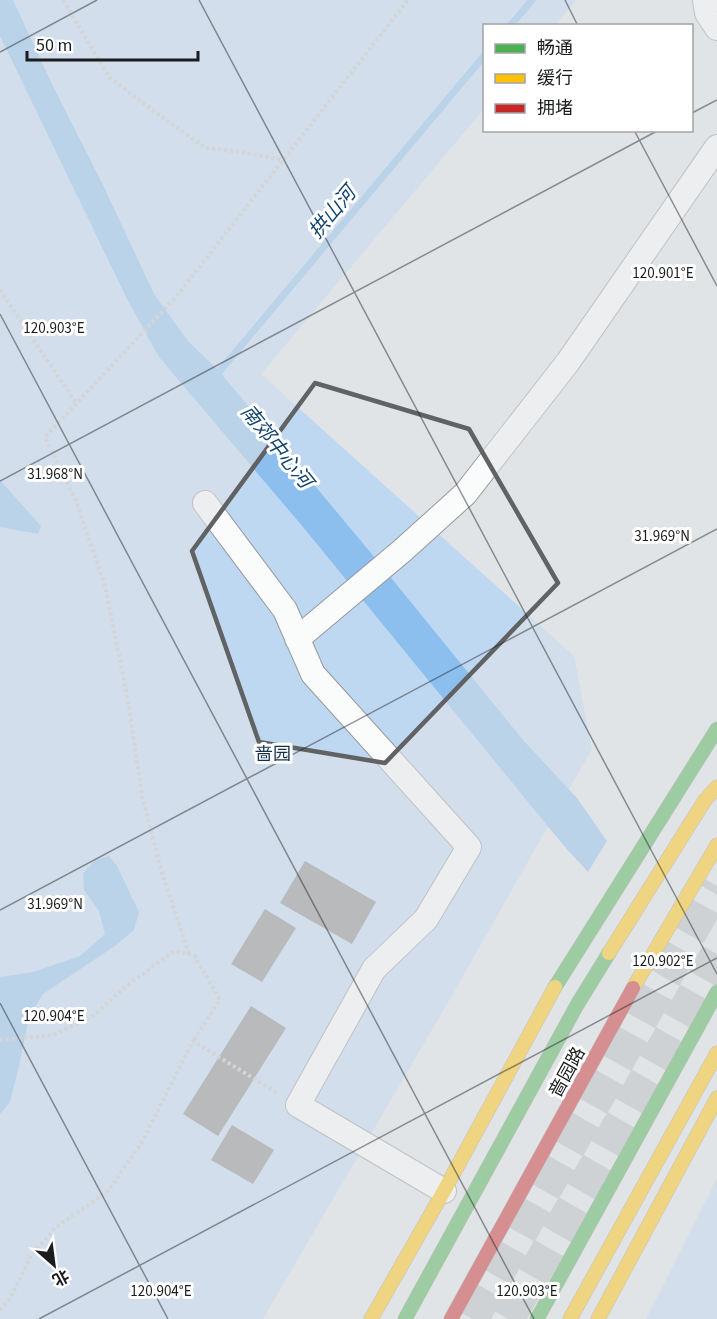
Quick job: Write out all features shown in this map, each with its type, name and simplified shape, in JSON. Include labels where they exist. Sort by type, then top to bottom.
[{"type":"main road","points":[[371,1319],[557,984],[717,729]]},
{"type":"main road","points":[[405,1319],[578,1005],[705,800],[717,787]]},
{"type":"main road","name":"啬园路","points":[[451,1319],[651,957],[717,844]]},
{"type":"main road","points":[[537,1319],[717,992]]},
{"type":"main road","points":[[570,1319],[717,1053]]},
{"type":"main road","points":[[598,1319],[717,1098]]},
{"type":"street","points":[[705,0],[707,13],[717,28]]},
{"type":"street","points":[[297,639],[404,550],[465,494],[568,362],[717,147]]},
{"type":"street","points":[[205,503],[285,610],[313,674],[469,847],[426,919],[374,969],[298,1105],[444,1191]]},
{"type":"path","points":[[63,0],[110,77],[161,117],[206,148],[283,160]]},
{"type":"path","points":[[189,954],[162,873],[142,795],[128,700],[105,586],[76,501],[45,437],[176,297],[408,0]]},
{"type":"path","points":[[0,290],[76,404]]},
{"type":"path","points":[[0,1040],[53,1035],[93,1016],[125,987],[174,951],[194,955],[220,1000],[193,1041],[142,1142],[108,1191],[55,1228],[31,1256],[10,1299],[0,1310]]},
{"type":"path","points":[[193,1041],[298,1105]]},
{"type":"highlighted area","points":[[315,383],[469,429],[558,583],[385,763],[259,742],[192,551]]},
{"type":"green space","name":"啬园","points":[[0,0],[576,0],[556,24],[483,24],[483,110],[261,374],[574,656],[592,749],[450,999],[263,1319],[0,1319]]},
{"type":"green space","points":[[717,1179],[717,1319],[646,1319]]},
{"type":"water","name":"南郊中心河","points":[[0,0],[13,0],[154,294],[188,341],[219,371],[523,740],[577,798],[607,841],[588,872],[564,846],[303,527],[159,357],[127,299],[0,36]]},
{"type":"water","points":[[0,480],[41,526],[38,534],[0,527]]},
{"type":"water","points":[[109,856],[117,866],[139,912],[134,930],[115,946],[43,994],[29,1017],[10,1102],[0,1114],[0,977],[33,972],[80,956],[105,934],[99,911],[84,890],[83,873],[95,860]]},
{"type":"building","points":[[305,861],[376,902],[352,944],[280,903]]},
{"type":"building","points":[[265,909],[296,928],[262,982],[231,964]]},
{"type":"building","points":[[251,1006],[286,1028],[218,1136],[183,1114]]},
{"type":"building","points":[[232,1125],[274,1150],[253,1184],[211,1160]]},
{"type":"waterway","name":"拱山河","points":[[512,24],[532,0]]},
{"type":"waterway","name":"拱山河","points":[[214,378],[483,57]]},
{"type":"tunnel","points":[[472,1319],[717,886]]},
{"type":"tunnel","points":[[508,1319],[717,954]]},
{"type":"traffic: fast","points":[[555,987],[717,729]]},
{"type":"traffic: fast","points":[[405,1319],[577,1005],[609,953]]},
{"type":"traffic: fast","points":[[537,1319],[717,992]]},
{"type":"traffic: slow","points":[[609,953],[705,800],[717,787]]},
{"type":"traffic: slow","points":[[633,988],[717,845]]},
{"type":"traffic: slow","points":[[371,1319],[444,1191],[555,987]]},
{"type":"traffic: slow","points":[[570,1319],[717,1053]]},
{"type":"traffic: slow","points":[[598,1319],[717,1098]]},
{"type":"traffic: jam","points":[[451,1319],[633,988]]}]
